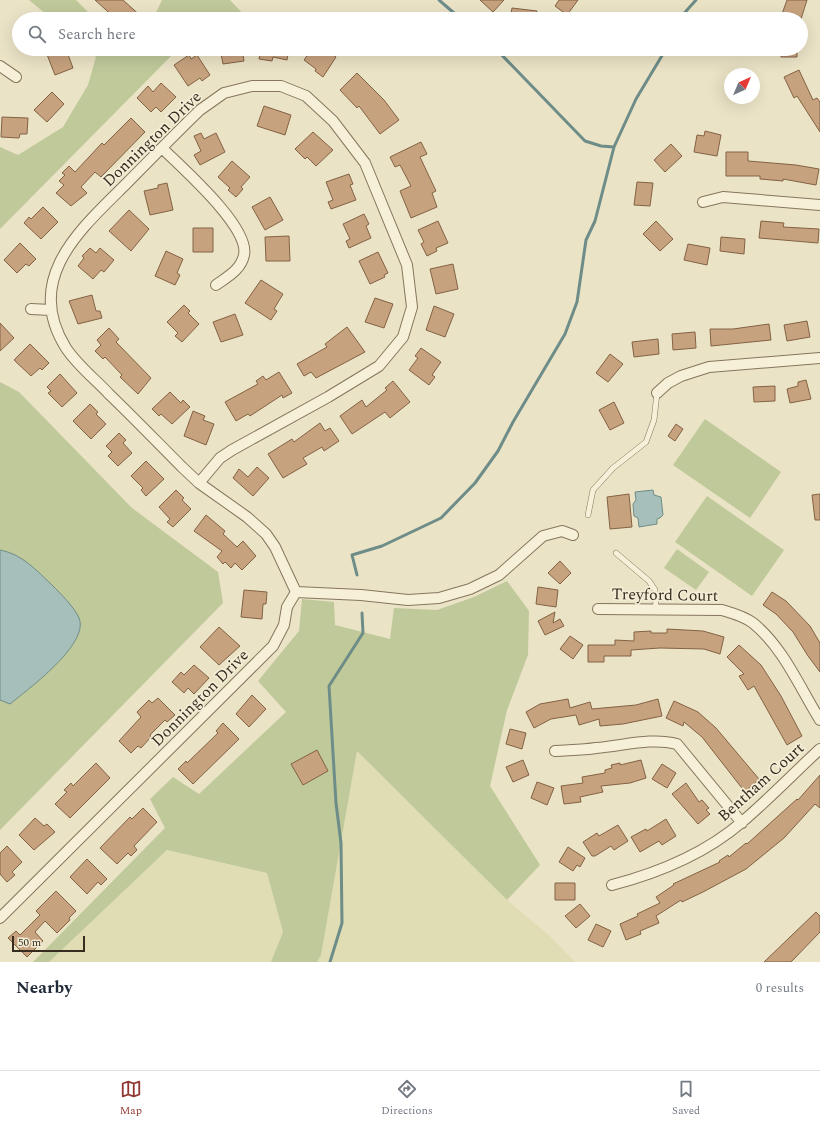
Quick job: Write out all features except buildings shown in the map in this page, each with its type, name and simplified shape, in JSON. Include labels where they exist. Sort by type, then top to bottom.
[{"type":"street","points":[[0,66],[16,77]]},
{"type":"street","name":"Donnington Drive","points":[[0,918],[273,646],[284,625],[287,607],[296,592],[275,547],[266,534],[247,517],[198,483],[78,362],[60,338],[51,310],[51,295],[54,281],[64,254],[71,241],[80,230],[162,148],[211,101],[237,88],[252,86],[281,86],[306,96],[333,121],[365,163],[407,265],[412,307],[402,337],[379,366],[323,400],[232,450],[220,458],[198,483]]},
{"type":"street","points":[[162,148],[228,216],[243,240],[244,255],[237,270],[216,285]]},
{"type":"street","points":[[703,202],[723,197],[820,205]]},
{"type":"street","points":[[31,309],[51,310]]},
{"type":"street","points":[[657,393],[668,383],[694,370],[709,367],[820,358]]},
{"type":"street","points":[[296,592],[361,595],[408,600],[439,598],[470,589],[499,575],[543,536],[562,531],[573,535]]},
{"type":"street","name":"Treyford Court","points":[[598,609],[656,608],[722,610],[737,614],[752,622],[778,650],[820,720]]},
{"type":"street","points":[[555,751],[665,740],[677,744],[742,823]]},
{"type":"street","name":"Bentham Court","points":[[612,885],[642,877],[693,855],[742,823],[820,749]]},
{"type":"lane","points":[[588,515],[593,490],[613,468],[646,442],[654,420],[657,393]]},
{"type":"lane","points":[[616,553],[650,581],[655,590],[656,608]]},
{"type":"shaded area","points":[[357,751],[507,900],[552,938],[575,962],[317,962],[321,955]]},
{"type":"shaded area","points":[[167,850],[267,873],[283,932],[271,962],[49,962]]},
{"type":"green space","points":[[29,0],[76,0],[88,12],[44,12]]},
{"type":"green space","points":[[162,0],[230,0],[241,12],[156,12]]},
{"type":"green space","points":[[95,56],[171,56],[0,229],[0,147],[18,155],[63,127],[88,85],[96,57]]},
{"type":"green space","points":[[0,382],[19,392],[132,508],[218,572],[223,603],[0,830]]},
{"type":"green space","points":[[705,419],[781,472],[750,518],[673,465]]},
{"type":"green space","points":[[707,496],[784,550],[752,596],[675,542]]},
{"type":"green space","points":[[677,549],[709,572],[696,590],[664,568]]},
{"type":"green space","points":[[507,581],[529,611],[528,655],[507,710],[490,786],[540,865],[507,900],[357,751],[321,955],[317,962],[271,962],[283,932],[267,873],[167,850],[49,962],[33,962],[165,828],[150,799],[173,777],[199,794],[286,712],[258,681],[299,631],[302,599],[334,602],[335,625],[390,639],[394,608],[437,610],[474,597]]},
{"type":"water","points":[[653,490],[654,495],[661,497],[663,515],[657,519],[657,524],[639,527],[638,518],[634,516],[633,504],[636,500],[635,492]]},
{"type":"water","points":[[0,550],[22,559],[52,585],[77,614],[80,629],[75,640],[55,666],[10,704],[0,700]]},
{"type":"waterway","points":[[439,0],[453,12]]},
{"type":"waterway","points":[[685,12],[696,0]]},
{"type":"waterway","points":[[503,56],[585,141],[601,146],[614,147]]},
{"type":"waterway","points":[[357,575],[352,555],[382,546],[441,518],[475,483],[498,451],[513,422],[565,334],[577,302],[586,240],[595,221],[614,147],[636,99],[662,56]]},
{"type":"waterway","points":[[330,962],[342,923],[341,843],[336,803],[329,686],[363,633],[362,613]]}]
